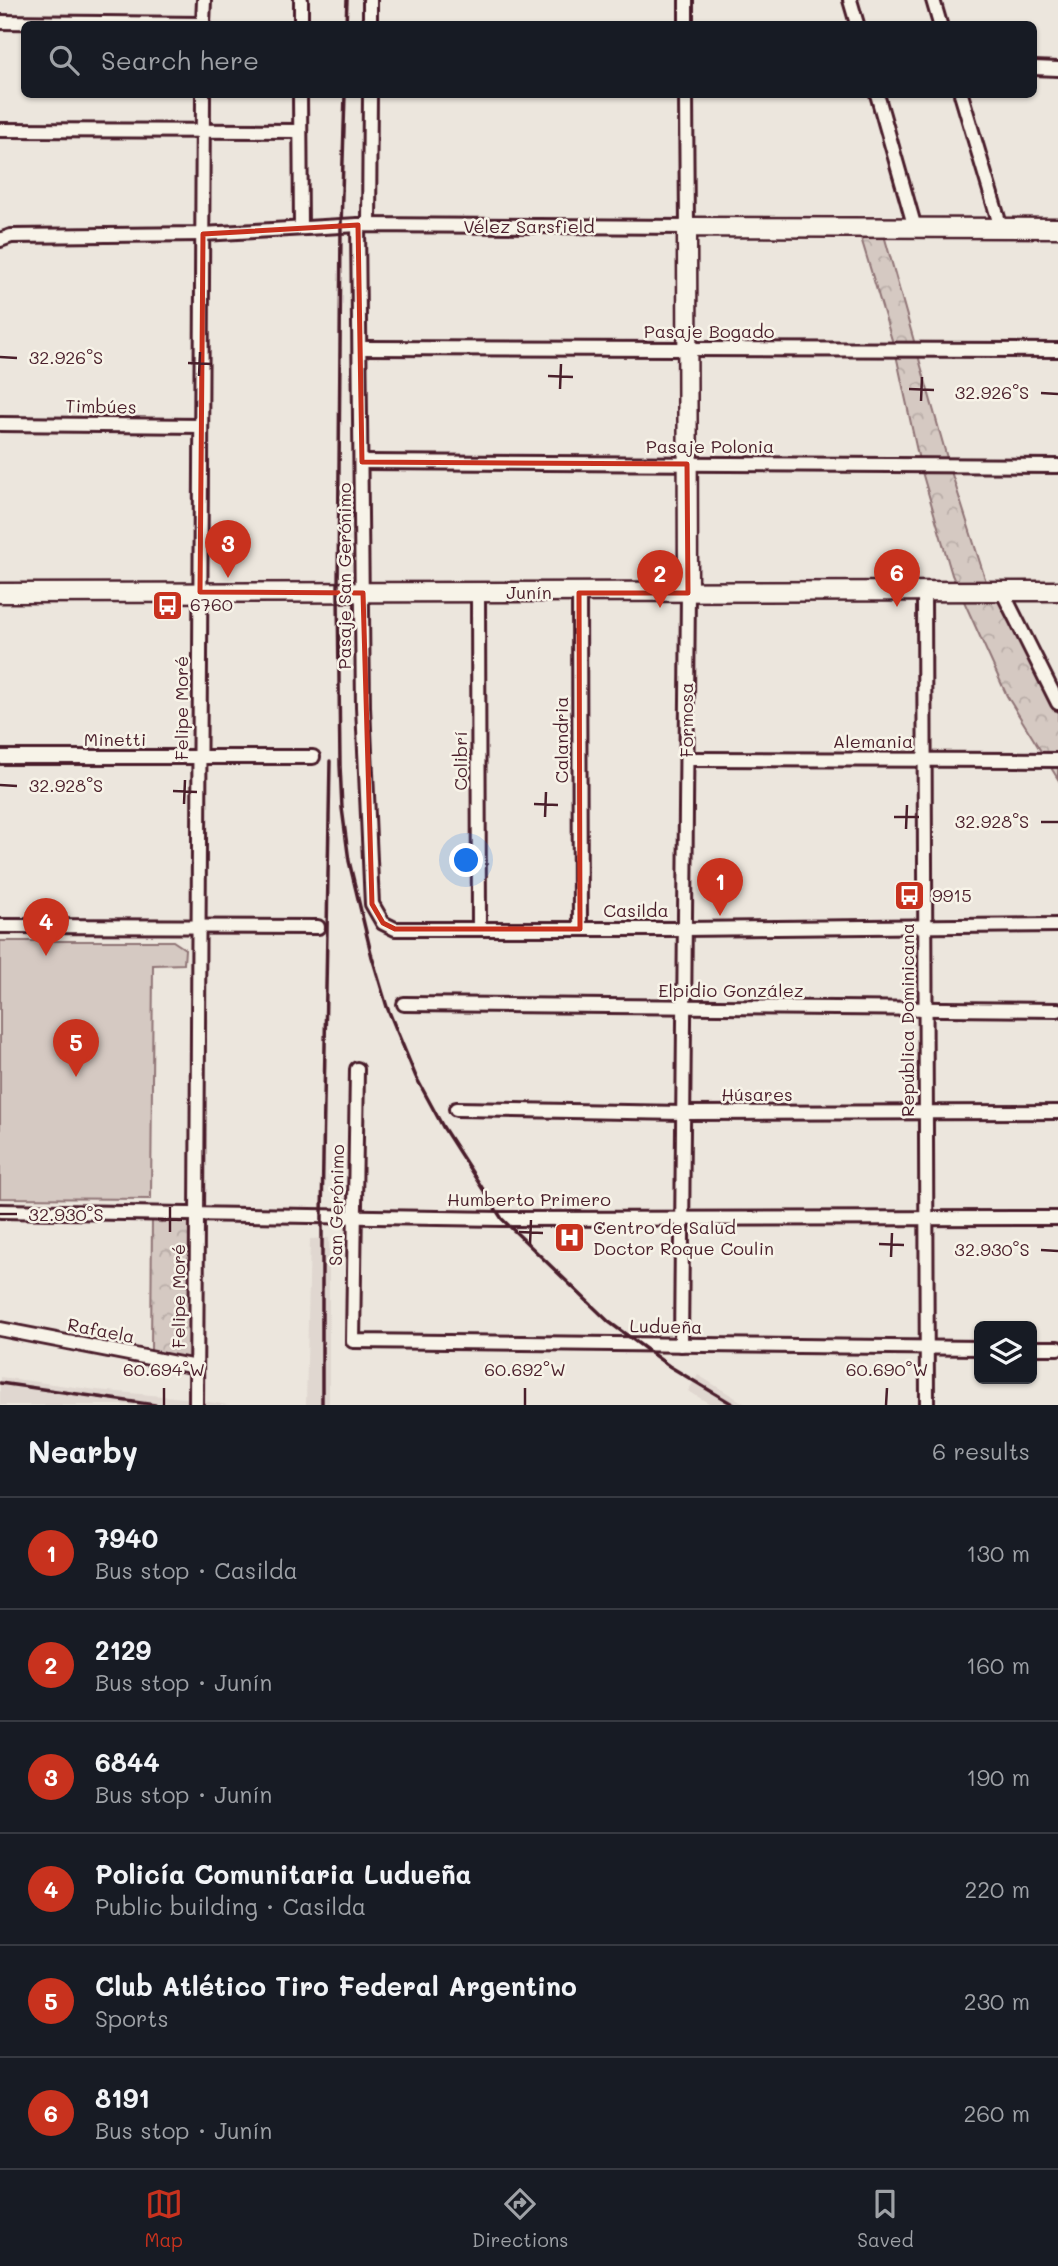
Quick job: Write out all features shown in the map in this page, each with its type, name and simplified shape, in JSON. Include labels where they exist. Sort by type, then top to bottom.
[{"type":"main road","name":"Vélez Sarsfield","points":[[687,227],[1058,228]]},
{"type":"main road","name":"Formosa","points":[[687,227],[688,593]]},
{"type":"main road","name":"Junín","points":[[0,593],[1058,591]]},
{"type":"street","points":[[203,21],[204,0]]},
{"type":"street","points":[[301,0],[301,21]]},
{"type":"street","points":[[370,0],[370,21]]},
{"type":"street","points":[[686,0],[686,21]]},
{"type":"street","points":[[850,0],[856,21]]},
{"type":"street","points":[[933,0],[939,21]]},
{"type":"street","points":[[0,22],[21,22]]},
{"type":"street","points":[[1037,68],[1058,69]]},
{"type":"street","name":"Felipe Moré","points":[[196,1405],[203,98]]},
{"type":"street","points":[[300,98],[300,228]]},
{"type":"street","name":"Pasaje San Gerónimo","points":[[370,98],[360,348],[363,707],[372,904],[383,923]]},
{"type":"street","name":"Formosa","points":[[686,98],[687,227]]},
{"type":"street","points":[[878,98],[915,228]]},
{"type":"street","points":[[962,98],[1001,228]]},
{"type":"street","points":[[0,130],[300,131]]},
{"type":"street","name":"Vélez Sarsfield","points":[[0,240],[11,236],[203,234],[364,225],[687,227]]},
{"type":"street","name":"Pasaje Bogado","points":[[360,348],[1058,350]]},
{"type":"street","name":"Timbúes","points":[[0,424],[201,426]]},
{"type":"street","name":"Pasaje Polonia","points":[[362,462],[1058,466]]},
{"type":"street","points":[[1002,591],[1058,703]]},
{"type":"street","name":"República Dominicana","points":[[924,592],[927,1405]]},
{"type":"street","name":"Colibrí","points":[[478,593],[479,929]]},
{"type":"street","name":"Calandria","points":[[579,593],[580,929]]},
{"type":"street","name":"Formosa","points":[[681,1345],[688,593]]},
{"type":"street","name":"Minetti","points":[[0,757],[313,757]]},
{"type":"street","name":"Alemania","points":[[688,759],[1058,760]]},
{"type":"street","name":"Casilda","points":[[383,923],[395,929],[1058,925]]},
{"type":"street","points":[[0,926],[318,927]]},
{"type":"street","name":"Elpidio González","points":[[404,1004],[1058,1010]]},
{"type":"street","name":"San Gerónimo","points":[[352,1341],[357,1069]]},
{"type":"street","name":"Húsares","points":[[456,1109],[683,1113],[1058,1112]]},
{"type":"street","name":"Humberto Primero","points":[[0,1211],[502,1219],[1058,1218]]},
{"type":"street","name":"Rafaela","points":[[0,1329],[196,1367]]},
{"type":"street","name":"Ludueña","points":[[352,1341],[974,1348]]},
{"type":"street","points":[[1037,1348],[1058,1348]]},
{"type":"highlighted area","points":[[358,225],[362,462],[687,464],[688,593],[579,593],[580,929],[395,929],[383,923],[372,904],[363,593],[200,592],[203,234]]},
{"type":"shaded area","points":[[329,1238],[329,1405],[306,1405],[310,1239]]},
{"type":"shaded area","points":[[698,1375],[747,1405],[712,1405],[688,1391]]},
{"type":"shaded area","points":[[0,1377],[184,1398],[228,1405],[0,1405]]},
{"type":"green space","points":[[858,228],[882,228],[949,465],[989,591],[1002,591],[1058,703],[1058,779],[1007,696],[952,575],[920,465],[895,350]]},
{"type":"green space","points":[[0,941],[173,941],[185,949],[184,964],[153,965],[151,1199],[0,1198]]},
{"type":"green space","points":[[152,1218],[191,1219],[190,1360],[151,1353]]},
{"type":"railway","points":[[346,21],[347,0]]},
{"type":"railway","points":[[345,98],[338,592],[340,765],[349,861],[372,957],[387,1007],[416,1077],[443,1127],[502,1219],[609,1322],[669,1366],[734,1405]]},
{"type":"railway","points":[[322,1405],[322,1217],[330,761]]},
{"type":"railway","points":[[0,1383],[155,1405]]},
{"type":"place","name":"6844","points":[[228,578]]},
{"type":"place","name":"6760","points":[[167,605]]},
{"type":"place","name":"8191","points":[[897,607]]},
{"type":"place","name":"2129","points":[[660,608]]},
{"type":"place","name":"9915","points":[[909,896]]},
{"type":"place","name":"7940","points":[[720,916]]},
{"type":"place","name":"Policía Comunitaria Ludueña","points":[[46,956]]},
{"type":"place","name":"Club Atlético Tiro Federal Argentino","points":[[76,1077]]},
{"type":"place","name":"Centro de Salud Doctor Roque Coulin","points":[[570,1238]]}]
